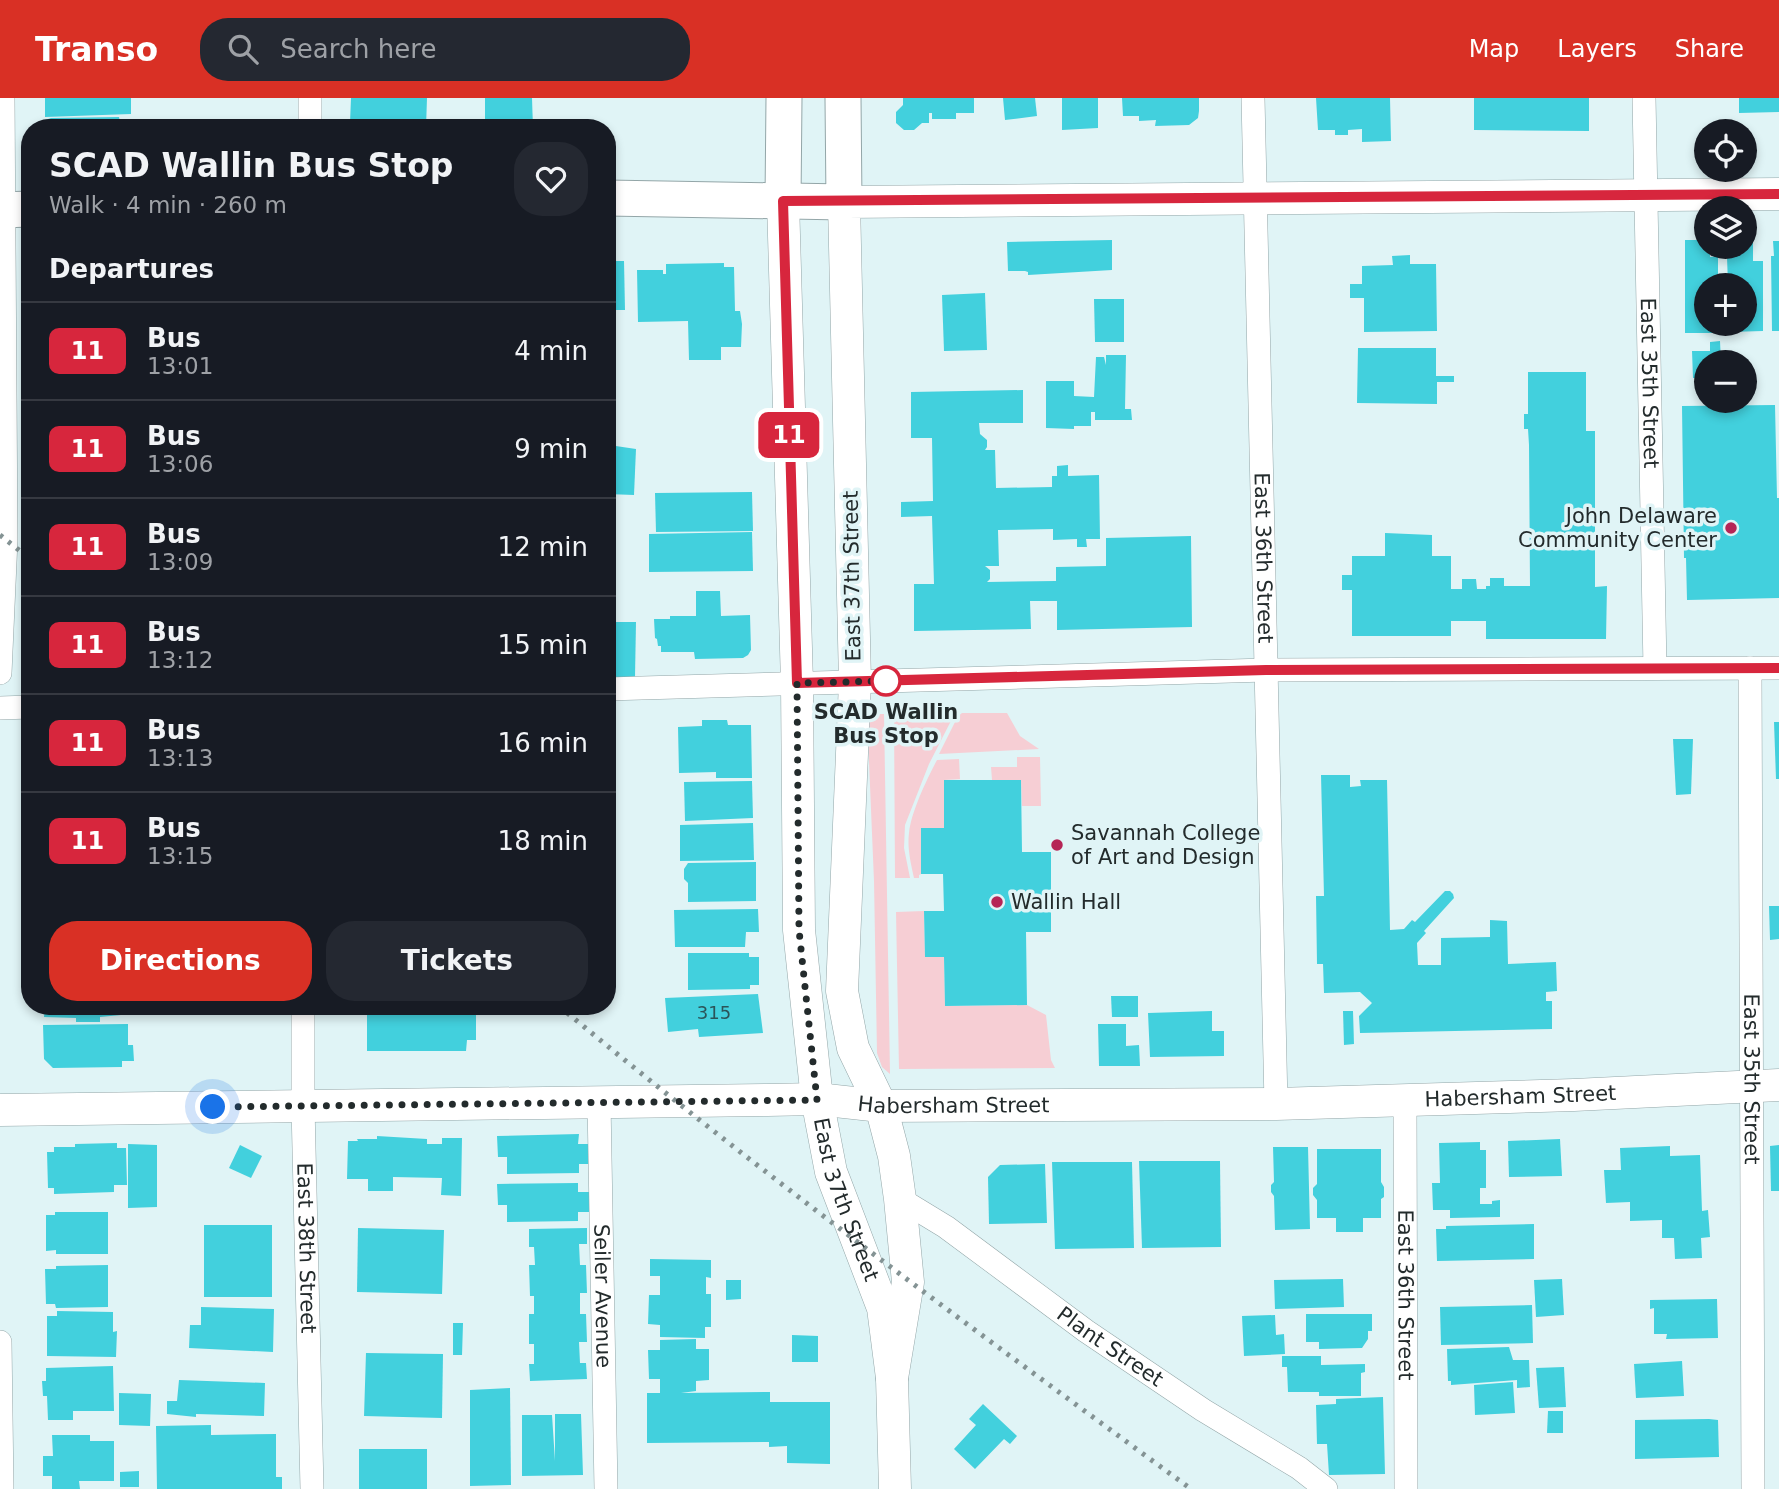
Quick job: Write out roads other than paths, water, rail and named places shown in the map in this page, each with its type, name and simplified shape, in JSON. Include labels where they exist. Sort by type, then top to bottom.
[{"type":"main road","name":"East 37th Street","points":[[784,98],[783,201],[797,683],[799,930],[817,1100],[831,1172],[883,1308],[892,1378],[895,1489]]},
{"type":"main road","name":"East 37th Street","points":[[843,98],[855,682],[842,991],[853,1048],[881,1106],[894,1156],[900,1199],[908,1282],[892,1378]]},
{"type":"main road","points":[[616,198],[844,202],[1779,194]]},
{"type":"main road","name":"Habersham Street","points":[[0,1110],[817,1100],[881,1106],[1276,1104],[1765,1085]]},
{"type":"street","points":[[0,673],[6,540],[11,210],[2,98]]},
{"type":"street","points":[[310,98],[310,119]]},
{"type":"street","name":"East 36th Street","points":[[1253,98],[1276,1104]]},
{"type":"street","name":"East 35th Street","points":[[1644,98],[1655,668]]},
{"type":"street","name":"East 35th Street","points":[[1750,668],[1765,1085],[1753,1489]]},
{"type":"street","points":[[616,689],[1266,670],[1779,668]]},
{"type":"street","points":[[0,708],[21,707]]},
{"type":"street","name":"East 38th Street","points":[[303,1015],[312,1489]]},
{"type":"street","name":"East 36th Street","points":[[1405,1101],[1406,1489]]},
{"type":"street","name":"Seiler Avenue","points":[[600,1102],[606,1489]]},
{"type":"street","name":"Plant Street","points":[[900,1199],[946,1227],[1086,1331],[1171,1389],[1299,1468],[1326,1489]]},
{"type":"street","points":[[0,1342],[2,1489]]},
{"type":"railway","points":[[0,535],[21,552]]},
{"type":"railway","points":[[570,1015],[792,1192],[1191,1489]]},
{"type":"place","name":"John Delaware Community Center","points":[[1731,528]]},
{"type":"place","name":"SCAD Wallin Bus Stop","points":[[886,681]]},
{"type":"place","name":"Savannah College of Art and Design","points":[[1057,845]]},
{"type":"place","name":"Wallin Hall","points":[[997,902]]}]
